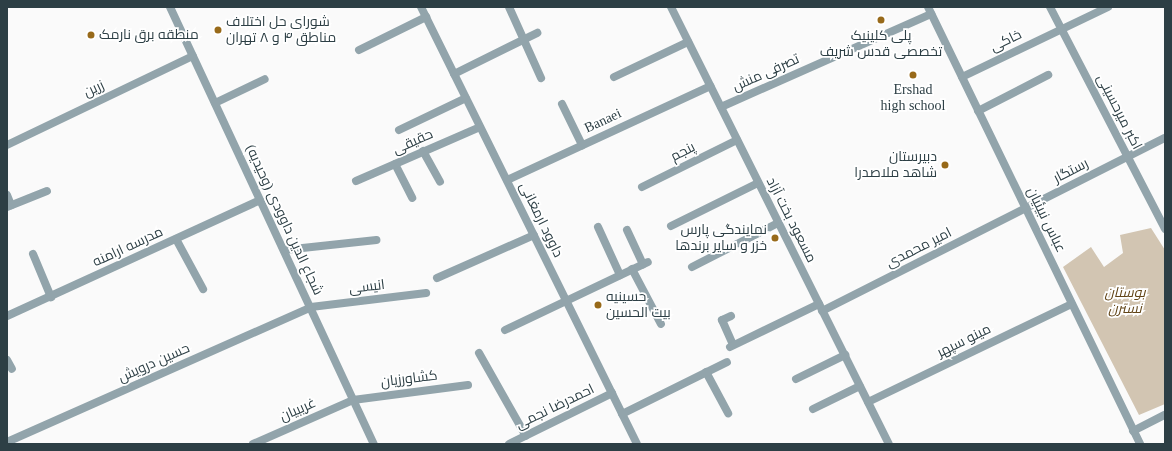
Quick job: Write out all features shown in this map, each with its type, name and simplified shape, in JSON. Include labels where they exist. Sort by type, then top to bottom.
[{"type":"street","name":"شجاع الدین داوودی (وحیدیه)","points":[[170,7],[374,444]]},
{"type":"street","name":"داوود ارمغانی","points":[[421,7],[637,444]]},
{"type":"street","points":[[509,7],[542,78]]},
{"type":"street","name":"مسعود بخت آزاد","points":[[671,7],[889,444]]},
{"type":"street","name":"اکبر میرحسینی","points":[[1050,7],[1165,229]]},
{"type":"street","name":"خاکی","points":[[962,77],[1061,28],[1108,7]]},
{"type":"street","name":"عباس نبیئیان","points":[[930,11],[1133,431],[1137,443]]},
{"type":"street","name":"تصرفی منش","points":[[721,107],[930,11]]},
{"type":"street","points":[[359,50],[426,18]]},
{"type":"street","points":[[454,74],[537,33]]},
{"type":"street","points":[[614,78],[688,42]]},
{"type":"street","name":"زرین","points":[[7,145],[193,56]]},
{"type":"street","points":[[978,111],[1048,75]]},
{"type":"street","points":[[215,103],[265,79]]},
{"type":"street","name":"Banaei","points":[[507,180],[710,86]]},
{"type":"street","points":[[399,130],[466,98]]},
{"type":"street","points":[[562,104],[582,146]]},
{"type":"street","name":"حقیقی","points":[[356,181],[480,126]]},
{"type":"street","name":"رستگار","points":[[1026,208],[1165,138]]},
{"type":"street","name":"پنجم","points":[[642,188],[737,140]]},
{"type":"street","points":[[424,151],[440,182]]},
{"type":"street","points":[[395,164],[412,198]]},
{"type":"street","points":[[671,226],[758,183]]},
{"type":"street","points":[[7,195],[9,206],[47,191]]},
{"type":"street","name":"مدرسه ارامنه","points":[[7,316],[260,200]]},
{"type":"street","name":"امیر محمدی","points":[[731,316],[722,320],[732,346],[821,308],[1026,208]]},
{"type":"street","points":[[692,267],[778,223]]},
{"type":"street","points":[[598,227],[620,275]]},
{"type":"street","points":[[505,330],[645,263],[627,230]]},
{"type":"street","points":[[437,278],[534,235]]},
{"type":"street","points":[[176,239],[203,290]]},
{"type":"street","points":[[284,250],[376,240]]},
{"type":"street","points":[[33,254],[51,297]]},
{"type":"street","points":[[632,269],[661,324]]},
{"type":"street","name":"انیسی","points":[[311,307],[426,293]]},
{"type":"street","name":"مینو سپهر","points":[[868,402],[1072,304]]},
{"type":"street","name":"حسین درویش","points":[[7,442],[311,307]]},
{"type":"street","points":[[479,353],[526,436]]},
{"type":"street","points":[[796,379],[845,355]]},
{"type":"street","points":[[7,360],[12,369]]},
{"type":"street","points":[[622,414],[726,362]]},
{"type":"street","points":[[706,372],[728,413]]},
{"type":"street","name":"کشاورزیان","points":[[353,400],[468,385]]},
{"type":"street","points":[[814,409],[860,386]]},
{"type":"street","name":"احمدرضا نجمی","points":[[509,444],[612,393]]},
{"type":"street","name":"غریبیان","points":[[253,444],[353,400]]},
{"type":"street","points":[[1133,431],[1165,415]]},
{"type":"green space","name":"بوستان نسترن","points":[[1151,228],[1165,250],[1165,404],[1139,415],[1063,267],[1091,247],[1104,267],[1123,253],[1120,235]]},
{"type":"place","name":"پلی کلینیک تخصصی قدس شریف","points":[[881,20]]},
{"type":"place","name":"شورای حل اختلاف مناطق ۴ و ۸ تهران","points":[[218,30]]},
{"type":"place","name":"منطقه برق نارمک","points":[[91,35]]},
{"type":"place","name":"Ershad high school","points":[[913,75]]},
{"type":"place","name":"دبیرستان شاهد ملاصدرا","points":[[945,165]]},
{"type":"place","name":"نمایندگی پارس خزر و سایر برندها","points":[[775,238]]},
{"type":"place","name":"حسینیه بیت الحسین","points":[[598,305]]}]
